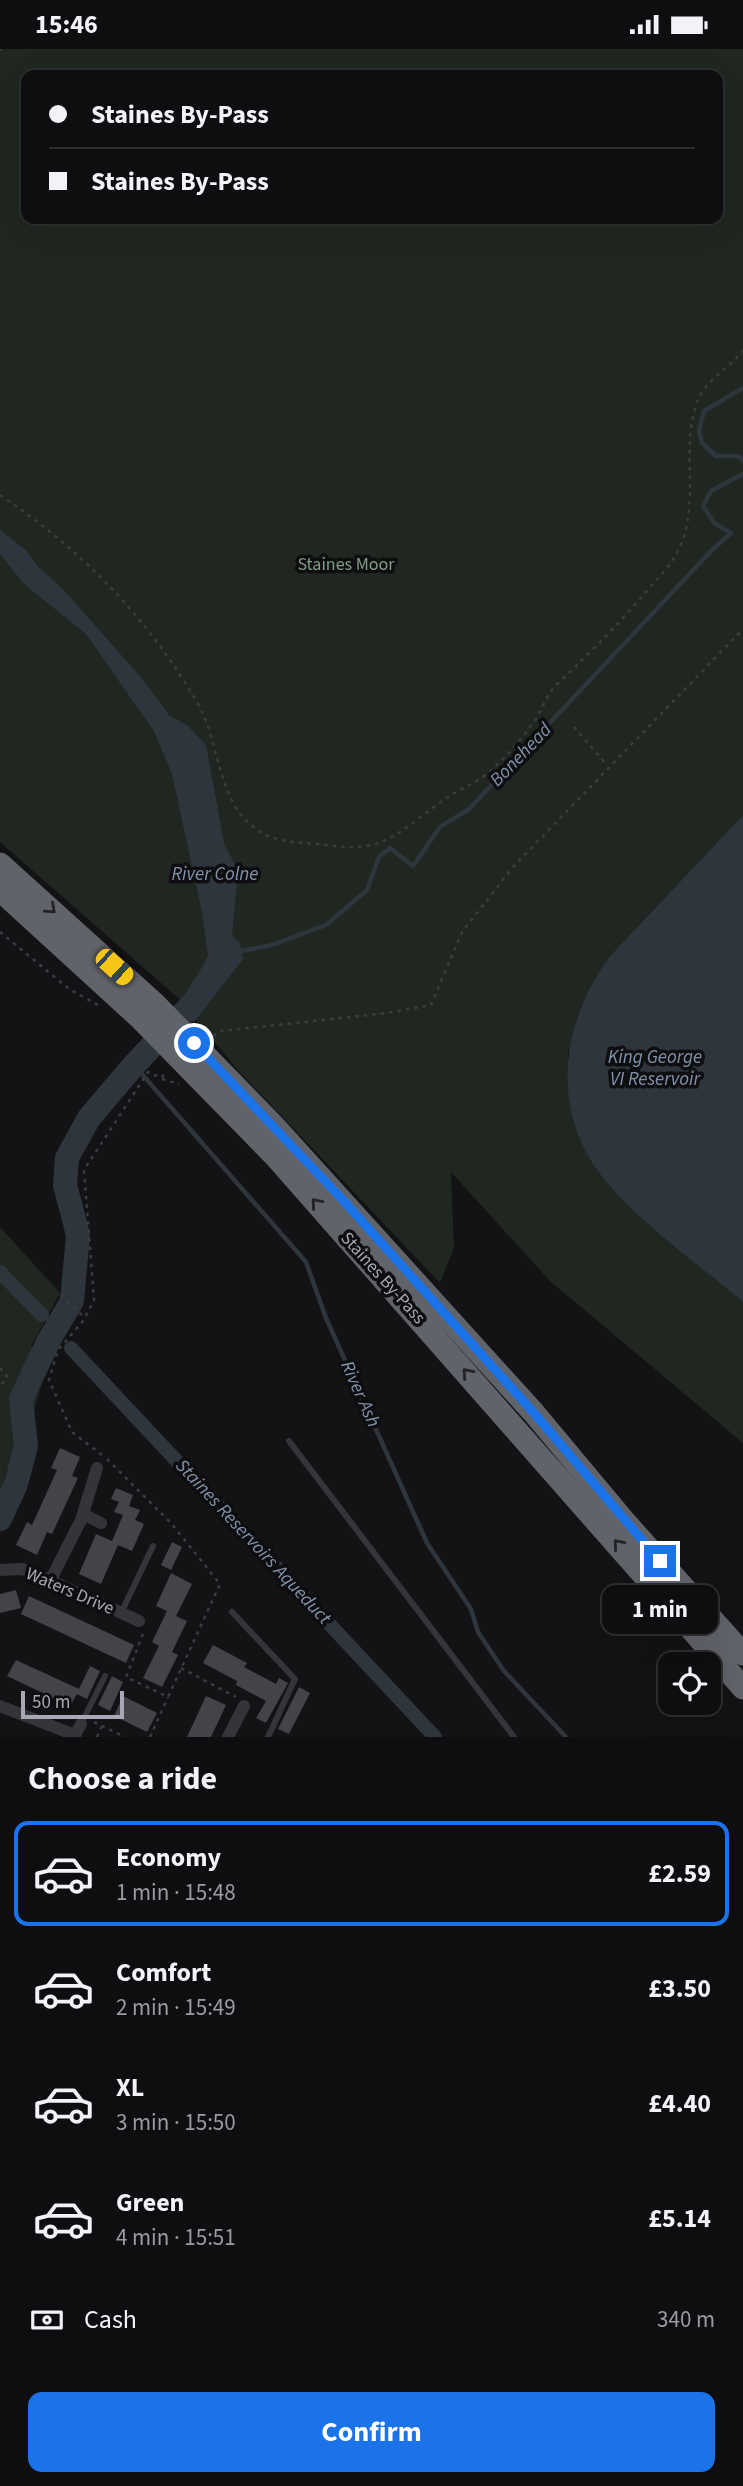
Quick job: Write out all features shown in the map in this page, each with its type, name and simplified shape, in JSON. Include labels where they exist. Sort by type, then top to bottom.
[{"type":"highway","name":"Staines By-Pass","points":[[0,864],[206,1071],[332,1189],[534,1413],[625,1522],[743,1654]]},
{"type":"highway","name":"Staines By-Pass","points":[[0,890],[148,1011]]},
{"type":"highway","name":"Staines By-Pass","points":[[206,1071],[275,1156],[743,1688]]},
{"type":"street","points":[[50,1581],[83,1514],[97,1468]]},
{"type":"street","points":[[83,1514],[101,1523]]},
{"type":"street","name":"Waters Drive","points":[[0,1570],[22,1569],[139,1622]]},
{"type":"street","points":[[228,1737],[241,1702]]},
{"type":"street","points":[[0,1706],[77,1728]]},
{"type":"lane","points":[[289,1441],[513,1737]]},
{"type":"lane","points":[[121,1613],[153,1546]]},
{"type":"lane","points":[[232,1612],[295,1679],[268,1737]]},
{"type":"lane","points":[[77,1728],[105,1676]]},
{"type":"path","points":[[0,495],[27,513],[94,569],[143,622],[199,705],[219,755],[225,787],[237,810],[250,825],[290,843],[343,848],[368,846],[400,833],[448,796],[486,775],[534,722],[551,691],[629,613],[675,558],[690,507],[691,439],[698,400],[706,385],[732,364],[743,350]]},
{"type":"path","points":[[220,1031],[387,1013],[431,1005],[462,932],[513,867],[743,629]]},
{"type":"path","points":[[574,727],[606,764]]},
{"type":"path","points":[[0,932],[69,989],[102,1007]]},
{"type":"path","points":[[49,1380],[58,1350],[85,1318],[94,1300],[84,1170],[148,1072],[161,1078],[171,1067]]},
{"type":"path","points":[[61,1295],[85,1318]]},
{"type":"path","points":[[0,1368],[7,1376],[0,1387]]},
{"type":"path","points":[[181,1668],[241,1702]]},
{"type":"path","points":[[150,1737],[168,1697]]},
{"type":"path","points":[[97,1737],[102,1726]]},
{"type":"path","points":[[77,1728],[102,1726],[125,1737]]},
{"type":"green space","name":"Staines Moor","points":[[0,49],[743,49],[743,815],[610,956],[568,1053],[571,1105],[598,1171],[611,1187],[743,1302],[743,1443],[550,1281],[451,1172],[454,1248],[440,1283],[238,1070],[177,997],[0,842]]},
{"type":"green space","points":[[0,1227],[60,1293],[31,1346],[48,1362],[16,1472],[7,1470],[0,1498]]},
{"type":"water","name":"River Colne","points":[[0,530],[27,551],[38,567],[64,590],[144,681],[169,715],[188,726],[206,745],[224,843],[238,871],[232,936],[240,943],[243,959],[194,1022],[179,1009],[208,956],[202,912],[172,774],[154,731],[86,634],[24,584],[0,554]]},
{"type":"water","name":"King George VI Reservoir","points":[[743,815],[743,1302],[657,1232],[610,1186],[590,1159],[577,1131],[569,1102],[568,1072],[571,1042],[579,1012],[610,956]]},
{"type":"building","points":[[60,1448],[80,1457],[72,1476],[78,1478],[52,1534],[47,1532],[37,1555],[16,1545],[27,1522],[32,1525],[57,1470],[51,1468]]},
{"type":"building","points":[[116,1488],[133,1495],[129,1506],[140,1510],[135,1520],[144,1524],[132,1551],[118,1545],[101,1584],[79,1574],[96,1534],[112,1541],[123,1515],[114,1512],[119,1502],[111,1499]]},
{"type":"building","points":[[172,1542],[182,1547],[171,1570],[161,1565]]},
{"type":"building","points":[[171,1573],[192,1584],[176,1616],[187,1621],[172,1652],[178,1655],[162,1687],[143,1678],[159,1646],[152,1642],[167,1611],[156,1606]]},
{"type":"building","points":[[16,1590],[21,1608],[0,1613],[0,1594]]},
{"type":"building","points":[[29,1596],[134,1645],[126,1663],[21,1614]]},
{"type":"building","points":[[213,1645],[247,1663],[244,1667],[276,1684],[279,1678],[288,1683],[266,1723],[256,1718],[266,1701],[236,1685],[237,1681],[203,1663]]},
{"type":"building","points":[[16,1660],[79,1689],[90,1666],[100,1671],[87,1699],[77,1694],[70,1706],[7,1676]]},
{"type":"building","points":[[112,1676],[123,1682],[110,1711],[98,1705]]},
{"type":"building","points":[[299,1687],[310,1693],[289,1734],[278,1729]]},
{"type":"building","points":[[123,1696],[157,1713],[147,1732],[114,1716]]},
{"type":"building","points":[[206,1696],[226,1705],[211,1737],[187,1737]]},
{"type":"waterway","name":"Bonehead","points":[[743,388],[704,411],[699,431],[702,443],[716,456],[739,456],[743,461]]},
{"type":"waterway","name":"Bonehead","points":[[236,952],[272,945],[326,925],[367,890],[379,857],[390,848],[413,866],[440,827],[469,809],[731,533],[715,524],[703,506],[711,491],[743,474]]},
{"type":"waterway","name":"River Colne","points":[[0,1519],[16,1484],[26,1446],[21,1399],[49,1340],[72,1301],[78,1235],[65,1185],[67,1158],[89,1118],[134,1065],[195,1001],[204,986]]},
{"type":"waterway","name":"River Ash","points":[[134,1065],[306,1262],[326,1318],[427,1543],[471,1609],[478,1632],[504,1671],[566,1737]]},
{"type":"waterway","name":"Staines Reservoirs Aqueduct","points":[[0,1272],[42,1315]]},
{"type":"waterway","name":"Staines Reservoirs Aqueduct","points":[[71,1348],[435,1737]]},
{"type":"route","points":[[194,1043],[341,1198],[534,1413],[660,1561]]}]
